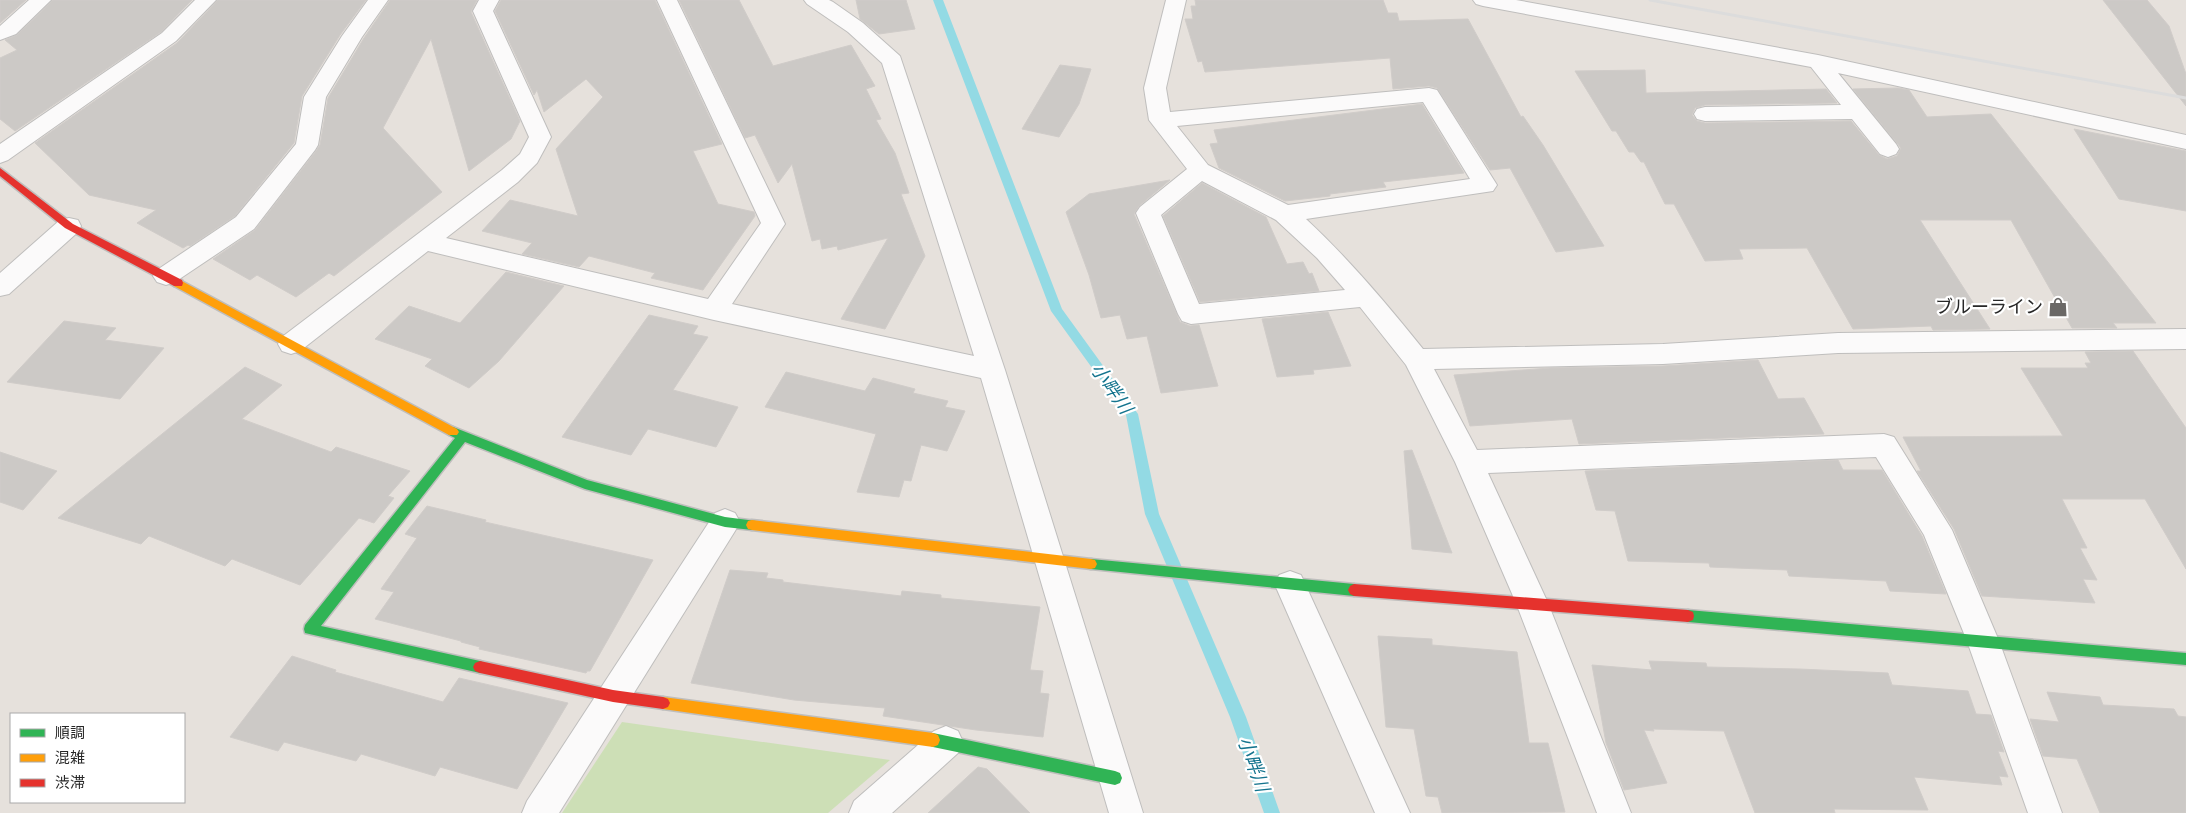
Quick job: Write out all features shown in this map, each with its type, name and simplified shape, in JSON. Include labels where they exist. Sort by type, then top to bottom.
[{"type":"street","points":[[0,34],[9,30],[41,0]]},
{"type":"street","points":[[0,155],[169,37],[206,0]]},
{"type":"street","points":[[166,276],[245,223],[307,145],[315,97],[352,36],[378,0]]},
{"type":"street","points":[[291,344],[425,242],[517,170],[529,158],[540,137],[483,10],[488,0]]},
{"type":"street","points":[[667,0],[773,224],[714,310]]},
{"type":"street","points":[[814,0],[831,9],[861,30],[892,61],[992,370],[1047,558],[1126,813]]},
{"type":"street","points":[[1176,0],[1155,88],[1160,120],[1200,170],[1285,214],[1326,252],[1366,297],[1416,359],[1469,462],[1532,603],[1614,813]]},
{"type":"street","points":[[1483,0],[1818,62],[2186,142]]},
{"type":"street","points":[[1818,62],[1888,149]]},
{"type":"street","points":[[1160,120],[1429,95],[1486,185],[1285,214]]},
{"type":"street","points":[[1705,114],[1857,112]]},
{"type":"street","points":[[0,170],[69,226],[166,276],[462,437],[585,484],[725,522],[882,541],[1276,583],[2186,658]]},
{"type":"street","points":[[1200,170],[1148,213],[1191,314],[1366,297]]},
{"type":"street","points":[[0,287],[69,226]]},
{"type":"street","points":[[425,242],[714,310],[992,370]]},
{"type":"street","points":[[1416,359],[1663,354],[1838,343],[2186,339]]},
{"type":"street","points":[[462,437],[310,629],[613,696],[946,742],[1115,778]]},
{"type":"street","points":[[1469,462],[1884,445],[1937,530],[1983,641],[2046,813]]},
{"type":"street","points":[[539,813],[725,522]]},
{"type":"street","points":[[1276,583],[1393,813]]},
{"type":"street","points":[[866,813],[946,742]]},
{"type":"green space","points":[[622,722],[890,760],[828,813],[562,813]]},
{"type":"building","points":[[0,0],[26,0],[0,23]]},
{"type":"building","points":[[53,0],[192,0],[161,32],[15,131],[0,119],[0,58],[17,50],[5,40],[17,35]]},
{"type":"building","points":[[218,0],[366,0],[340,35],[302,96],[294,143],[235,216],[190,246],[188,245],[183,248],[137,223],[156,210],[89,195],[35,143],[177,43]]},
{"type":"building","points":[[390,0],[477,0],[471,12],[520,121],[511,139],[469,171],[431,39],[383,128],[442,192],[334,276],[329,273],[296,297],[257,275],[250,280],[213,259],[255,230],[316,151],[320,145],[328,98],[364,38]]},
{"type":"building","points":[[501,0],[655,0],[722,144],[693,151],[718,204],[754,212],[755,216],[703,290],[651,278],[655,273],[589,256],[579,267],[522,254],[532,243],[482,231],[510,200],[578,216],[556,149],[603,97],[586,79],[544,112],[537,90],[534,95],[495,11]]},
{"type":"building","points":[[679,0],[739,0],[773,66],[851,45],[875,86],[866,89],[881,119],[876,120],[895,153],[909,193],[901,194],[925,256],[885,329],[841,319],[888,238],[838,250],[837,246],[822,249],[820,239],[812,241],[792,164],[778,183],[755,135],[745,138]]},
{"type":"building","points":[[856,0],[906,0],[915,29],[879,34],[860,19]]},
{"type":"building","points":[[1195,0],[1383,0],[1388,13],[1397,13],[1399,21],[1468,19],[1521,117],[1523,116],[1543,145],[1604,246],[1556,252],[1510,168],[1490,170],[1437,88],[1429,86],[1393,89],[1390,58],[1205,72],[1202,61],[1198,62],[1185,19],[1193,19],[1191,6],[1196,6]]},
{"type":"building","points":[[2103,0],[2147,0],[2169,26],[2186,74],[2186,106]]},
{"type":"building","points":[[1060,65],[1091,69],[1079,104],[1059,137],[1022,129]]},
{"type":"building","points":[[1645,70],[1646,93],[1826,89],[1837,103],[1705,105],[1695,108],[1692,115],[1697,121],[1705,123],[1851,121],[1879,155],[1887,159],[1897,156],[1901,148],[1853,89],[1898,88],[1909,90],[1927,117],[1991,114],[2156,323],[2113,323],[2117,328],[2072,328],[2011,220],[1920,220],[1990,329],[1933,330],[1931,326],[1853,329],[1807,248],[1739,249],[1743,259],[1705,261],[1674,204],[1665,204],[1644,162],[1641,162],[1634,152],[1629,152],[1616,131],[1612,131],[1575,71]]},
{"type":"building","points":[[1422,104],[1464,173],[1383,182],[1386,187],[1285,201],[1219,168],[1210,144],[1218,143],[1214,130]]},
{"type":"building","points":[[2074,129],[2186,151],[2186,211],[2119,199]]},
{"type":"building","points":[[1170,180],[1139,206],[1134,214],[1180,322],[1190,326],[1199,325],[1218,386],[1161,393],[1147,336],[1127,339],[1120,315],[1101,318],[1089,275],[1066,212],[1089,194]]},
{"type":"building","points":[[1202,183],[1266,217],[1287,264],[1303,262],[1309,274],[1312,273],[1319,291],[1200,302],[1163,216]]},
{"type":"building","points":[[506,272],[564,286],[499,361],[469,388],[425,366],[432,359],[375,339],[409,306],[460,323]]},
{"type":"building","points":[[1328,312],[1351,366],[1313,370],[1314,374],[1277,377],[1262,319]]},
{"type":"building","points":[[649,315],[698,326],[693,334],[708,337],[673,390],[738,407],[716,447],[648,429],[631,455],[562,437]]},
{"type":"building","points":[[64,321],[116,328],[105,340],[164,348],[120,399],[7,382]]},
{"type":"building","points":[[2133,351],[2186,428],[2186,569],[2145,499],[2062,499],[2087,548],[2080,548],[2097,580],[2083,579],[2095,603],[1982,596],[1954,529],[1917,471],[1921,471],[1903,437],[2063,436],[2021,368],[2088,368],[2085,363],[2091,363],[2085,352]]},
{"type":"building","points":[[1758,360],[1778,399],[1804,398],[1824,434],[1579,444],[1572,419],[1470,426],[1454,375],[1550,368],[1663,366]]},
{"type":"building","points":[[245,367],[282,385],[242,419],[331,452],[336,447],[410,471],[388,496],[394,498],[374,523],[359,518],[300,585],[232,559],[225,566],[149,536],[141,544],[58,518]]},
{"type":"building","points":[[786,372],[865,391],[873,378],[915,389],[913,393],[948,401],[945,407],[965,411],[947,451],[921,445],[911,481],[904,480],[899,497],[857,492],[876,434],[765,407]]},
{"type":"building","points":[[1412,450],[1452,553],[1412,549],[1404,451]]},
{"type":"building","points":[[0,452],[57,471],[23,510],[0,502]]},
{"type":"building","points":[[1838,460],[1843,470],[1882,470],[1922,536],[1946,594],[1890,591],[1886,581],[1789,576],[1787,570],[1710,567],[1709,563],[1628,561],[1615,511],[1596,510],[1585,471]]},
{"type":"building","points":[[427,506],[486,520],[485,522],[653,560],[590,671],[586,673],[479,649],[480,647],[461,641],[375,619],[394,592],[381,589],[417,538],[405,534]]},
{"type":"building","points":[[730,570],[768,573],[766,578],[783,580],[783,582],[901,596],[902,591],[941,595],[941,598],[1040,607],[1030,670],[1043,671],[1040,693],[1049,694],[1043,737],[976,730],[883,716],[885,708],[794,700],[691,683]]},
{"type":"building","points":[[1378,636],[1432,639],[1432,645],[1517,652],[1529,743],[1548,743],[1565,812],[1442,813],[1438,797],[1426,796],[1414,729],[1386,727]]},
{"type":"building","points":[[292,656],[336,670],[335,672],[443,702],[459,678],[568,703],[517,789],[440,767],[435,776],[361,754],[356,761],[284,742],[278,751],[230,737]]},
{"type":"building","points":[[1649,661],[1706,663],[1707,667],[1888,673],[1892,685],[1968,691],[1976,714],[1991,715],[2004,752],[1998,751],[2008,777],[1999,776],[2002,785],[1914,777],[1928,810],[1834,809],[1835,813],[1755,813],[1724,731],[1653,729],[1654,731],[1644,730],[1667,783],[1624,790],[1606,743],[1592,665],[1652,670]]},
{"type":"building","points":[[2047,692],[2100,697],[2103,705],[2174,709],[2178,716],[2186,717],[2186,813],[2100,813],[2077,759],[2043,756],[2030,719],[2059,722]]},
{"type":"building","points":[[978,767],[987,769],[1030,813],[928,813]]},
{"type":"waterway","name":"小畔川","points":[[938,0],[1057,311],[1132,414],[1152,514],[1238,717],[1272,813]]},
{"type":"railway","points":[[1650,0],[2186,98]]},
{"type":"traffic: fast","points":[[453,432],[585,484],[725,522],[752,525]]},
{"type":"traffic: fast","points":[[462,437],[310,629],[480,667]]},
{"type":"traffic: fast","points":[[1091,564],[1354,590]]},
{"type":"traffic: fast","points":[[1688,616],[2186,659]]},
{"type":"traffic: fast","points":[[933,740],[1115,778]]},
{"type":"traffic: slow","points":[[178,283],[453,432]]},
{"type":"traffic: slow","points":[[752,525],[1091,564]]},
{"type":"traffic: slow","points":[[663,703],[933,740]]},
{"type":"traffic: jam","points":[[0,171],[69,226],[178,283]]},
{"type":"traffic: jam","points":[[1354,590],[1688,616]]},
{"type":"traffic: jam","points":[[480,667],[613,696],[663,703]]},
{"type":"place","name":"ブルーライン","points":[[2058,307]]}]
